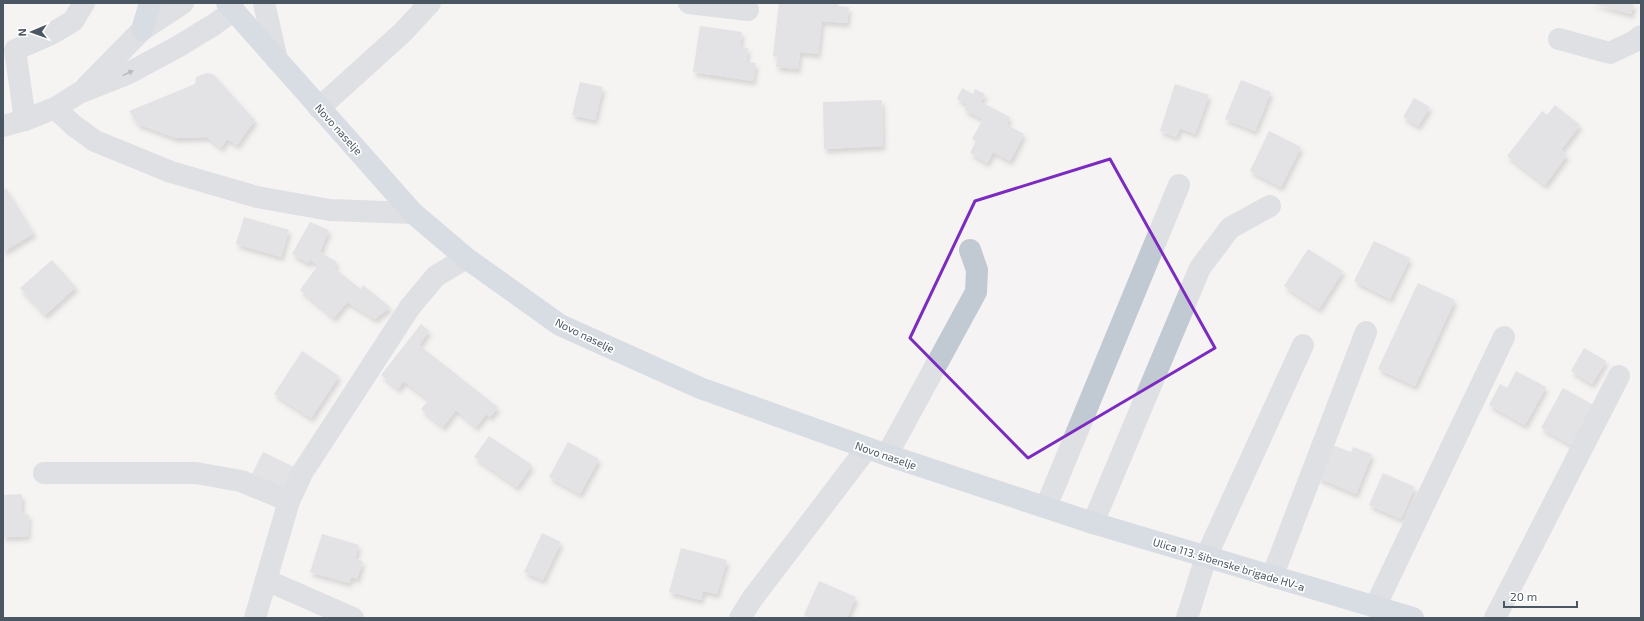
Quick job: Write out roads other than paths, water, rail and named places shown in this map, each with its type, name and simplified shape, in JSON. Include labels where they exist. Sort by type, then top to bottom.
[{"type":"main road","points":[[142,30],[150,3]]},
{"type":"main road","name":"Novo naselje","points":[[230,7],[413,212],[466,258],[560,325],[700,388],[877,452],[1046,507]]},
{"type":"main road","name":"Ulica 113. šibenske brigade HV-a","points":[[1046,507],[1093,523],[1413,618]]},
{"type":"street","points":[[25,120],[15,50],[51,34],[73,21],[84,3]]},
{"type":"street","points":[[79,93],[142,30],[182,3]]},
{"type":"street","points":[[264,3],[277,60]]},
{"type":"street","points":[[319,108],[402,32],[430,3]]},
{"type":"street","points":[[689,3],[748,10]]},
{"type":"street","points":[[3,126],[25,120],[55,108],[79,93],[127,74],[179,46],[215,24],[230,7]]},
{"type":"street","points":[[1559,38],[1610,53],[1635,41],[1641,36]]},
{"type":"street","points":[[55,108],[95,141],[171,172],[257,196],[330,210],[413,212]]},
{"type":"street","points":[[1046,507],[1179,185]]},
{"type":"street","points":[[1093,523],[1200,268],[1230,228],[1270,206]]},
{"type":"street","points":[[740,618],[752,599],[877,452],[976,292],[977,270],[970,250]]},
{"type":"street","points":[[255,618],[289,502],[302,473],[410,307],[436,276],[466,258]]},
{"type":"street","points":[[1272,577],[1366,332]]},
{"type":"street","points":[[1375,607],[1504,338]]},
{"type":"street","points":[[1187,618],[1206,557],[1303,345]]},
{"type":"street","points":[[1495,618],[1619,376]]},
{"type":"street","points":[[44,473],[196,473],[241,481],[289,502]]},
{"type":"street","points":[[266,580],[353,618]]}]
